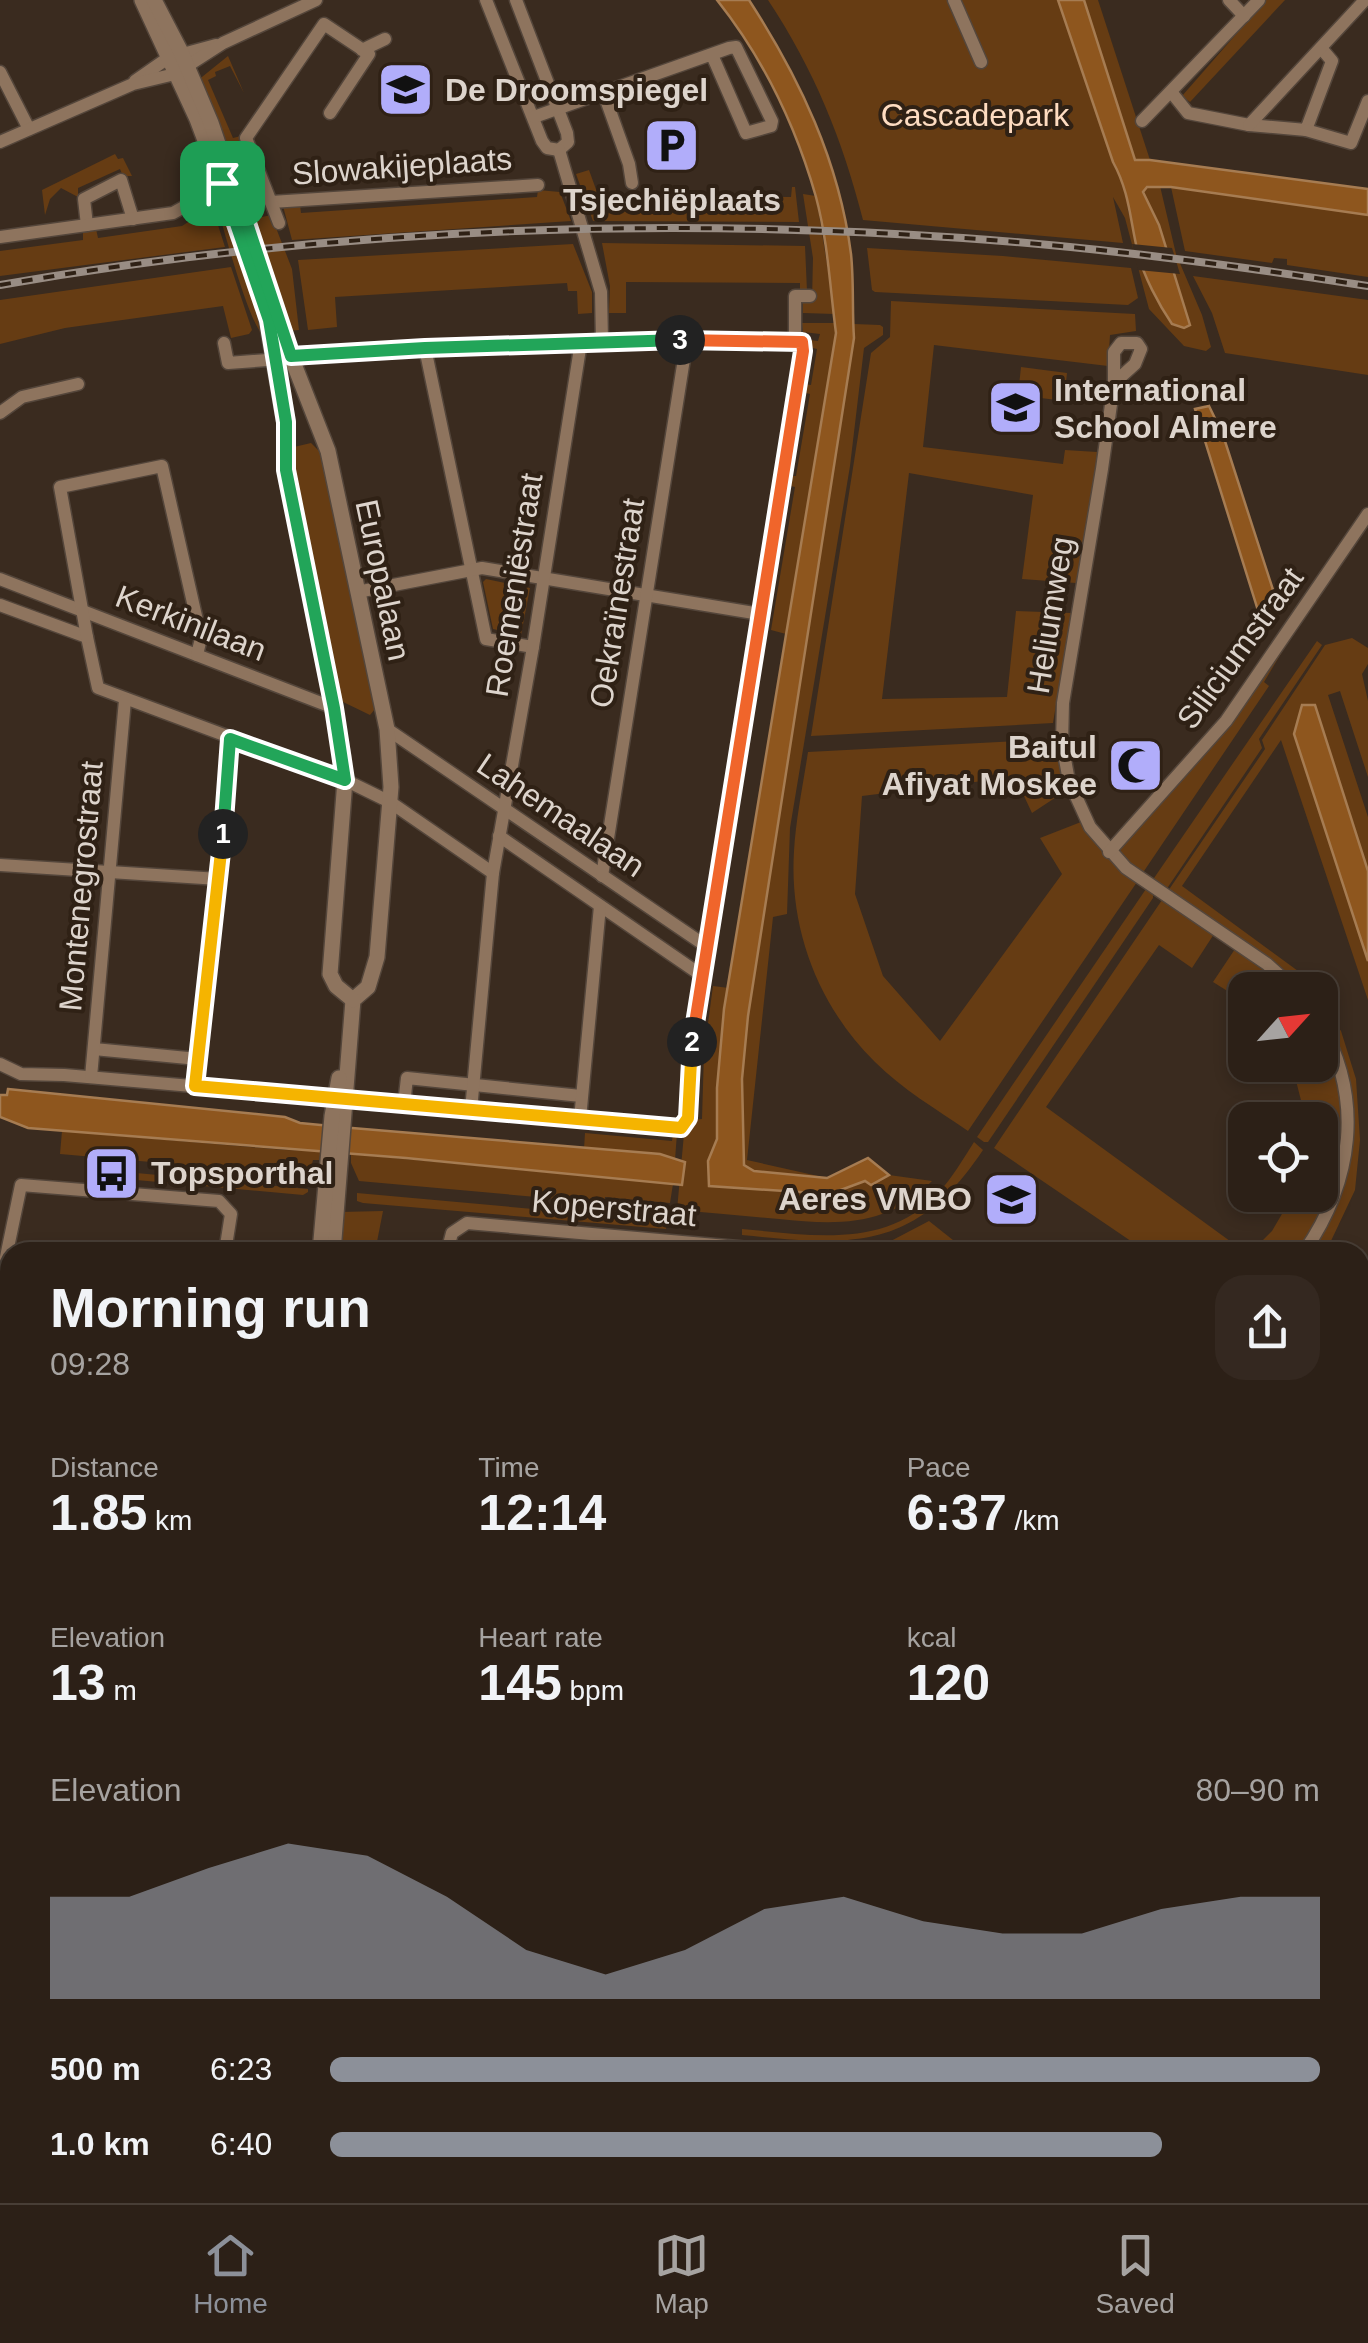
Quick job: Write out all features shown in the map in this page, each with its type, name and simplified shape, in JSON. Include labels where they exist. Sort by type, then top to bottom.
[{"type":"street","name":"Europalaan","points":[[142,0],[182,71],[227,180],[283,357],[286,470],[345,780],[330,974],[336,986],[353,1000]]},
{"type":"street","name":"Europalaan","points":[[154,0],[174,55]]},
{"type":"street","points":[[0,142],[133,84],[182,71],[223,43],[316,0]]},
{"type":"street","points":[[486,0],[547,148],[559,150]]},
{"type":"street","points":[[516,0],[568,142],[559,150]]},
{"type":"street","points":[[954,0],[981,62]]},
{"type":"street","points":[[1228,0],[1244,16]]},
{"type":"street","points":[[1142,121],[1258,0]]},
{"type":"street","points":[[1249,124],[1365,0]]},
{"type":"street","points":[[278,224],[246,138],[324,24],[369,54],[330,112]]},
{"type":"street","points":[[362,50],[385,38]]},
{"type":"street","points":[[133,84],[174,55],[223,43]]},
{"type":"street","points":[[534,117],[604,94],[712,55],[736,47],[772,121],[770,126],[746,133],[712,55]]},
{"type":"street","points":[[1306,130],[1332,61],[1320,48]]},
{"type":"street","points":[[0,72],[29,129]]},
{"type":"street","points":[[1172,93],[1188,114],[1306,130],[1351,143],[1368,101]]},
{"type":"street","points":[[604,94],[632,182]]},
{"type":"street","points":[[559,150],[600,292],[602,341]]},
{"type":"street","points":[[0,237],[173,213],[257,166]]},
{"type":"street","points":[[88,225],[84,199],[121,180],[133,220]]},
{"type":"street","name":"Slowakijeplaats","points":[[271,202],[538,185]]},
{"type":"street","points":[[0,1064],[21,1074],[195,1086],[340,1108],[404,1104],[681,1128],[685,1124],[700,975],[803,351],[798,342],[802,296]]},
{"type":"street","name":"Oekraïnestraat","points":[[602,876],[687,340]]},
{"type":"street","points":[[224,343],[228,363],[425,348],[602,341],[798,342]]},
{"type":"street","name":"Roemeniëstraat","points":[[499,836],[581,342]]},
{"type":"street","points":[[425,348],[486,639],[533,647]]},
{"type":"street","name":"Europalaan","points":[[283,357],[306,389],[328,451],[392,767],[373,975],[363,994],[353,1000]]},
{"type":"street","name":"Heliumweg","points":[[1114,383],[1062,724],[1065,767],[1090,827],[1109,852],[1276,972]]},
{"type":"street","points":[[0,413],[22,396],[78,384]]},
{"type":"street","points":[[285,440],[304,432],[319,432]]},
{"type":"street","points":[[84,610],[60,487],[162,466],[201,638],[197,655]]},
{"type":"street","name":"Siliciumstraat","points":[[1109,852],[1226,722],[1368,514]]},
{"type":"street","points":[[357,592],[482,568],[760,614]]},
{"type":"street","name":"Kerkinilaan","points":[[0,578],[334,708]]},
{"type":"street","name":"Kerkinilaan","points":[[0,605],[87,637]]},
{"type":"street","name":"Kerkinilaan","points":[[84,610],[98,688],[345,780],[390,802]]},
{"type":"street","name":"Montenegrostraat","points":[[92,1078],[125,700]]},
{"type":"street","name":"Lahemaalaan","points":[[387,730],[706,946]]},
{"type":"street","points":[[195,1086],[219,878],[230,739]]},
{"type":"street","points":[[390,802],[493,874]]},
{"type":"street","name":"Lahemaalaan","points":[[472,1110],[499,836],[700,975]]},
{"type":"street","points":[[0,864],[219,878]]},
{"type":"street","points":[[580,1119],[600,906]]},
{"type":"street","name":"Europalaan","points":[[322,1242],[353,1000]]},
{"type":"street","points":[[94,1049],[198,1059]]},
{"type":"street","points":[[1310,1242],[1334,1202],[1342,1178],[1348,1137],[1345,1083],[1338,1066]]},
{"type":"street","points":[[404,1104],[407,1078],[581,1096]]},
{"type":"street","name":"Europalaan","points":[[333,1242],[335,1161]]},
{"type":"street","points":[[9,1242],[21,1185],[220,1201],[231,1214],[226,1242]]},
{"type":"street","name":"Koperstraat","points":[[450,1242],[452,1232],[467,1223],[681,1242]]},
{"type":"green space","name":"Cascadepark","points":[[768,0],[1059,0],[1113,162],[1126,186],[1128,211],[1159,304],[1174,275],[1159,225],[1143,191],[1151,185],[1160,186],[1176,254],[1211,347],[1206,351],[1184,346],[1149,309],[1125,218],[1113,197],[1123,243],[863,220],[825,106]]},
{"type":"green space","points":[[1084,0],[1098,0],[1150,160],[1135,160]]},
{"type":"green space","points":[[1266,0],[1285,0],[1190,102],[1182,96]]},
{"type":"green space","points":[[228,56],[244,93],[230,66],[208,80],[233,138],[241,136],[252,162],[232,170],[197,81]]},
{"type":"green space","points":[[115,154],[118,159],[123,158],[132,176],[123,176],[120,169],[78,188],[78,197],[61,188],[50,199],[45,215],[42,190]]},
{"type":"green space","points":[[589,170],[598,195],[791,197],[795,187],[799,222],[593,221],[576,174]]},
{"type":"green space","points":[[257,176],[261,188],[253,191],[262,217],[271,215],[292,269],[299,330],[287,331],[237,184]]},
{"type":"green space","points":[[1171,187],[1368,215],[1368,277],[1287,265],[1287,259],[1274,258],[1272,263],[1185,251]]},
{"type":"green space","points":[[538,190],[560,192],[571,221],[292,240],[283,206],[300,205],[301,213],[537,197]]},
{"type":"green space","points":[[221,191],[265,321],[263,335],[243,291],[213,193]]},
{"type":"green space","points":[[803,194],[816,196],[835,314],[803,313],[803,300],[812,300],[813,258]]},
{"type":"green space","points":[[209,197],[225,247],[0,276],[0,251],[83,240],[83,231],[96,229],[98,238],[182,226],[207,210],[202,200]]},
{"type":"green space","points":[[602,243],[805,246],[807,291],[800,291],[800,283],[626,282],[626,313],[609,313],[610,286]]},
{"type":"green space","points":[[573,244],[592,292],[592,313],[578,314],[577,291],[568,291],[567,283],[335,297],[337,327],[308,330],[298,260]]},
{"type":"green space","points":[[867,248],[1131,268],[1138,298],[1128,305],[875,292]]},
{"type":"green space","points":[[231,267],[252,330],[249,334],[231,338],[223,306],[65,328],[0,344],[0,300]]},
{"type":"green space","points":[[1193,276],[1368,300],[1368,375],[1225,353],[1212,313]]},
{"type":"green space","points":[[891,301],[1135,314],[1136,331],[1110,335],[1108,366],[934,345],[923,447],[1063,464],[1065,450],[1097,452],[1096,468],[1076,583],[1022,579],[1033,495],[909,473],[882,699],[1007,697],[1016,611],[1071,613],[1053,723],[811,736],[871,353],[890,337]]},
{"type":"green space","points":[[802,323],[835,323],[836,333],[786,634],[771,630],[795,487],[786,485],[788,476],[796,476],[810,394],[802,392],[803,384],[811,385],[817,349],[809,347],[810,340],[818,341],[820,334],[803,332]]},
{"type":"green space","points":[[854,324],[880,325],[883,335],[864,348],[850,466],[790,828],[787,914],[773,917],[747,1160],[827,1178],[754,1171],[744,1166],[742,1079],[748,1016]]},
{"type":"green space","points":[[1021,367],[1067,373],[1064,401],[1018,395]]},
{"type":"green space","points":[[311,443],[324,456],[375,709],[370,715],[339,700],[290,455],[294,447]]},
{"type":"green space","points":[[486,579],[530,588],[521,635],[493,629],[483,582]]},
{"type":"green space","points":[[1297,627],[1264,682],[1269,686],[1142,874],[1123,858],[1120,849],[1125,838],[1227,730]]},
{"type":"green space","points":[[1352,638],[1368,648],[1368,664],[1362,674],[1368,701],[1368,777],[1340,691],[1328,695],[1368,817],[1368,871],[1315,705],[1368,961],[1368,1000],[1281,740],[1182,886],[1299,972],[1282,972],[1168,891],[1265,749],[1262,740],[1325,645]]},
{"type":"green space","points":[[1317,641],[1322,645],[1259,739],[1262,748],[1166,890],[1152,881]]},
{"type":"green space","points":[[1057,739],[1067,790],[1032,813],[1015,777],[862,796],[855,894],[883,976],[940,1041],[1062,874],[1040,838],[1081,822],[1103,852],[1137,882],[968,1131],[875,1062],[838,1017],[812,966],[797,910],[794,880],[796,826],[808,752]]},
{"type":"green space","points":[[1146,889],[1153,893],[1153,898],[988,1142],[984,1142],[977,1137]]},
{"type":"green space","points":[[1162,900],[1214,934],[1192,968],[1159,945],[1046,1107],[1231,1242],[1132,1242],[994,1148]]},
{"type":"green space","points":[[1235,949],[1265,972],[1228,972],[1228,991],[1213,982]]},
{"type":"green space","points":[[713,986],[729,988],[717,1087],[717,1139],[708,1161],[709,1186],[829,1194],[866,1181],[872,1185],[889,1175],[932,1181],[898,1207],[861,1220],[801,1221],[677,1210],[684,1134],[692,1129],[693,1120],[702,1119],[704,1053]]},
{"type":"green space","points":[[1338,1027],[1356,1079],[1360,1140],[1355,1190],[1330,1242],[1317,1242],[1333,1212],[1338,1212],[1350,1160],[1353,1110]]},
{"type":"green space","points":[[1296,1082],[1337,1082],[1342,1122],[1338,1169],[1338,1102],[1301,1102]]},
{"type":"green space","points":[[62,1131],[321,1151],[319,1160],[313,1160],[309,1176],[60,1154]]},
{"type":"green space","points":[[585,1133],[672,1141],[673,1133],[677,1133],[675,1160],[660,1154],[584,1149]]},
{"type":"green space","points":[[974,1142],[983,1150],[958,1183],[932,1208],[906,1225],[849,1240],[742,1235],[742,1229],[847,1234],[896,1223],[939,1192]]},
{"type":"green space","points":[[351,1154],[673,1184],[670,1203],[605,1197],[604,1203],[359,1181]]},
{"type":"green space","points":[[126,1172],[308,1192],[303,1195],[125,1179]]},
{"type":"green space","points":[[357,1193],[667,1221],[666,1229],[363,1203],[357,1201]]},
{"type":"green space","points":[[383,1211],[377,1242],[337,1242],[340,1212]]},
{"type":"green space","points":[[1283,1212],[1323,1212],[1304,1242],[1261,1242]]},
{"type":"green space","points":[[929,1221],[955,1242],[889,1242]]},
{"type":"shaded area","points":[[717,0],[749,0],[785,60],[827,154],[851,254],[854,338],[748,1016],[742,1079],[744,1165],[754,1171],[827,1178],[868,1158],[889,1175],[871,1185],[865,1181],[830,1194],[709,1186],[708,1161],[717,1139],[724,1009],[836,333],[823,231],[808,171],[763,69]]},
{"type":"shaded area","points":[[1058,0],[1084,0],[1135,160],[1368,189],[1368,215],[1171,187],[1147,187],[1143,192],[1159,225],[1190,325],[1184,328],[1172,324],[1140,262],[1123,185]]},
{"type":"shaded area","points":[[1209,406],[1223,435],[1274,593],[1271,623],[1261,620],[1195,409]]},
{"type":"shaded area","points":[[1302,705],[1315,705],[1368,871],[1368,961],[1294,734]]},
{"type":"shaded area","points":[[8,1089],[285,1117],[300,1123],[660,1154],[685,1162],[682,1185],[28,1128],[0,1117],[0,1095],[7,1095]]},
{"type":"pier","points":[[1132,244],[1172,248],[1180,274],[1138,270]]},
{"type":"railway","points":[[0,285],[119,266],[360,240],[480,233],[722,228],[1014,242],[1166,257],[1368,286]]},
{"type":"place","name":"De Droomspiegel","points":[[406,90]]},
{"type":"place","name":"Tsjechiëplaats","points":[[672,146]]},
{"type":"place","name":"International School Almere","points":[[1015,408]]},
{"type":"place","name":"Baitul Afiyat Moskee","points":[[1136,765]]},
{"type":"place","name":"Topsporthal","points":[[112,1173]]},
{"type":"place","name":"Aeres VMBO","points":[[1011,1199]]},
{"type":"route","points":[[232,178],[291,356],[630,340],[802,342],[700,975],[688,1118],[681,1128],[195,1086],[219,878],[230,739],[345,780],[286,470],[286,422],[269,320],[222,183],[232,178]]}]
